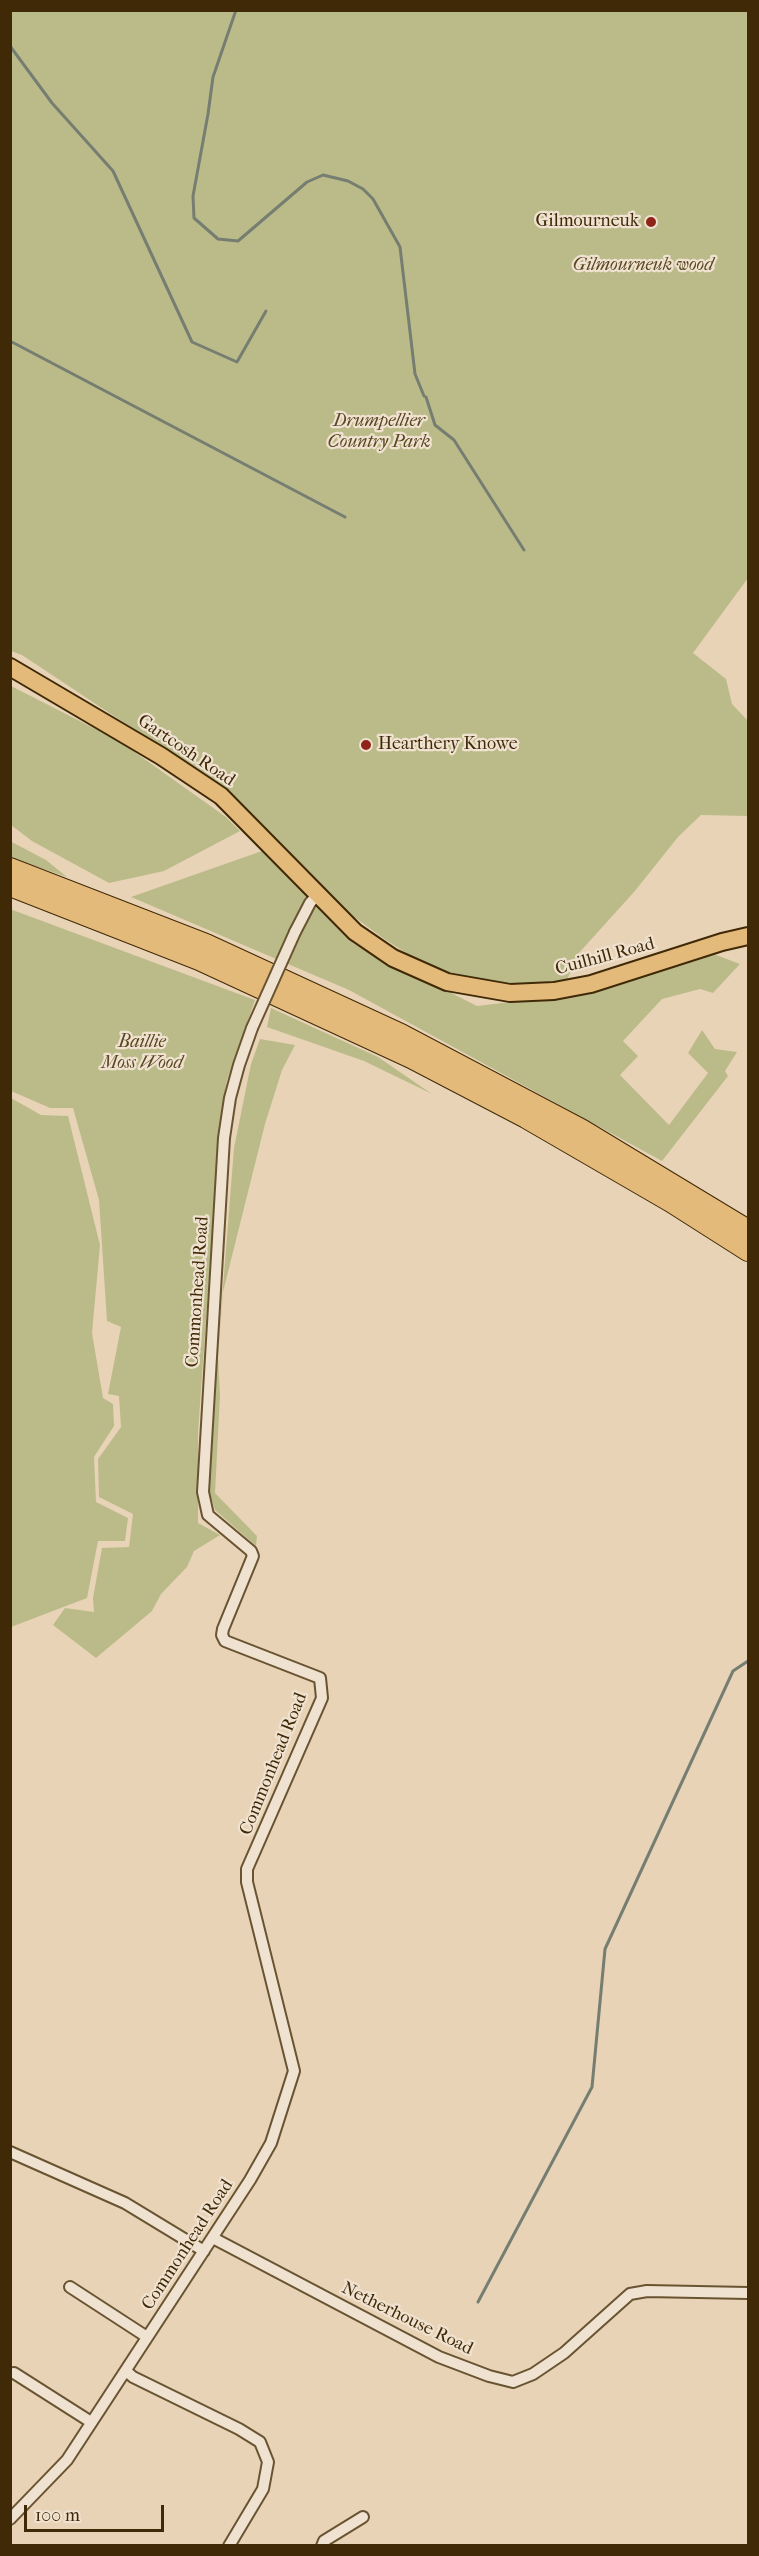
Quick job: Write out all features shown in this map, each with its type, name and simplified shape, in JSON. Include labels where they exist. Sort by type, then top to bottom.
[{"type":"highway","points":[[10,868],[206,944],[401,1034],[581,1129],[748,1230]]},
{"type":"highway","points":[[10,886],[199,960],[411,1058],[526,1118],[670,1202],[748,1251]]},
{"type":"main road","name":"Gartcosh Road","points":[[10,667],[122,732],[221,796],[317,895]]},
{"type":"main road","name":"Cuilhill Road","points":[[317,895],[355,932],[407,966],[447,982],[503,992],[539,993],[591,984],[748,936]]},
{"type":"street","name":"Commonhead Road","points":[[10,2519],[58,2471],[213,2238],[271,2143],[294,2072],[247,1882],[248,1869],[322,1698],[320,1678],[225,1641],[222,1635],[223,1629],[253,1556],[251,1551],[208,1515],[203,1492],[224,1138],[230,1098],[252,1028],[295,932],[310,903],[317,895]]},
{"type":"street","points":[[10,2152],[125,2203],[204,2251]]},
{"type":"street","name":"Netherhouse Road","points":[[213,2238],[439,2357],[489,2376],[513,2382],[533,2374],[564,2353],[630,2294],[647,2291],[748,2293]]},
{"type":"street","points":[[70,2287],[147,2337]]},
{"type":"street","points":[[126,2371],[133,2377],[239,2428],[260,2442],[268,2463],[263,2489],[229,2546]]},
{"type":"street","points":[[14,2373],[91,2422]]},
{"type":"street","points":[[322,2546],[324,2541],[363,2517]]},
{"type":"green space","name":"Drumpellier Country Park","points":[[10,11],[748,11],[748,578],[693,653],[726,679],[732,704],[748,721],[748,816],[701,815],[678,837],[634,892],[578,954],[567,980],[528,985],[491,983],[426,966],[342,908],[204,776],[22,655],[11,651]]},
{"type":"green space","points":[[11,686],[119,741],[226,817],[240,831],[164,871],[109,883],[32,841],[11,825]]},
{"type":"green space","points":[[10,841],[46,860],[67,877],[11,858]]},
{"type":"green space","points":[[262,851],[354,944],[477,1006],[569,995],[711,953],[740,964],[713,993],[700,989],[662,999],[623,1041],[638,1056],[620,1075],[669,1125],[708,1073],[688,1053],[702,1030],[715,1049],[737,1052],[725,1071],[728,1076],[662,1161],[349,990],[131,897]]},
{"type":"green space","name":"Baillie Moss Wood","points":[[10,909],[255,1000],[227,1080],[220,1121],[198,1433],[198,1523],[220,1535],[194,1551],[187,1567],[161,1594],[152,1611],[96,1658],[53,1625],[65,1608],[94,1612],[93,1598],[102,1548],[129,1547],[133,1514],[99,1497],[98,1459],[121,1427],[119,1396],[108,1394],[121,1327],[107,1321],[99,1200],[73,1108],[50,1108],[11,1091]]},
{"type":"green space","points":[[271,1008],[378,1057],[432,1094],[364,1061],[267,1027]]},
{"type":"green space","points":[[260,1039],[295,1045],[282,1070],[265,1124],[223,1292],[218,1356],[220,1395],[215,1493],[257,1536],[256,1546],[215,1510],[209,1490],[214,1401],[234,1148],[251,1064]]},
{"type":"green space","points":[[11,1098],[41,1115],[68,1116],[100,1245],[92,1333],[103,1398],[113,1404],[114,1426],[94,1457],[96,1502],[128,1518],[125,1541],[98,1541],[87,1598],[11,1627]]},
{"type":"waterway","points":[[236,10],[213,77],[193,196],[194,218],[218,239],[238,241],[307,182],[323,175],[348,181],[363,189],[373,199],[400,247],[415,374],[424,396]]},
{"type":"waterway","points":[[10,46],[52,103],[113,171],[192,342],[237,362],[266,311]]},
{"type":"waterway","points":[[10,341],[345,517]]},
{"type":"waterway","points":[[426,397],[435,425],[454,440],[524,550]]},
{"type":"waterway","points":[[478,2302],[592,2087],[605,1949],[733,1671],[748,1661]]},
{"type":"place","name":"Gilmourneuk","points":[[651,222]]},
{"type":"place","name":"Hearthery Knowe","points":[[366,745]]},
{"type":"park label","name":"Gilmourneuk wood","points":[[643,266]]}]
